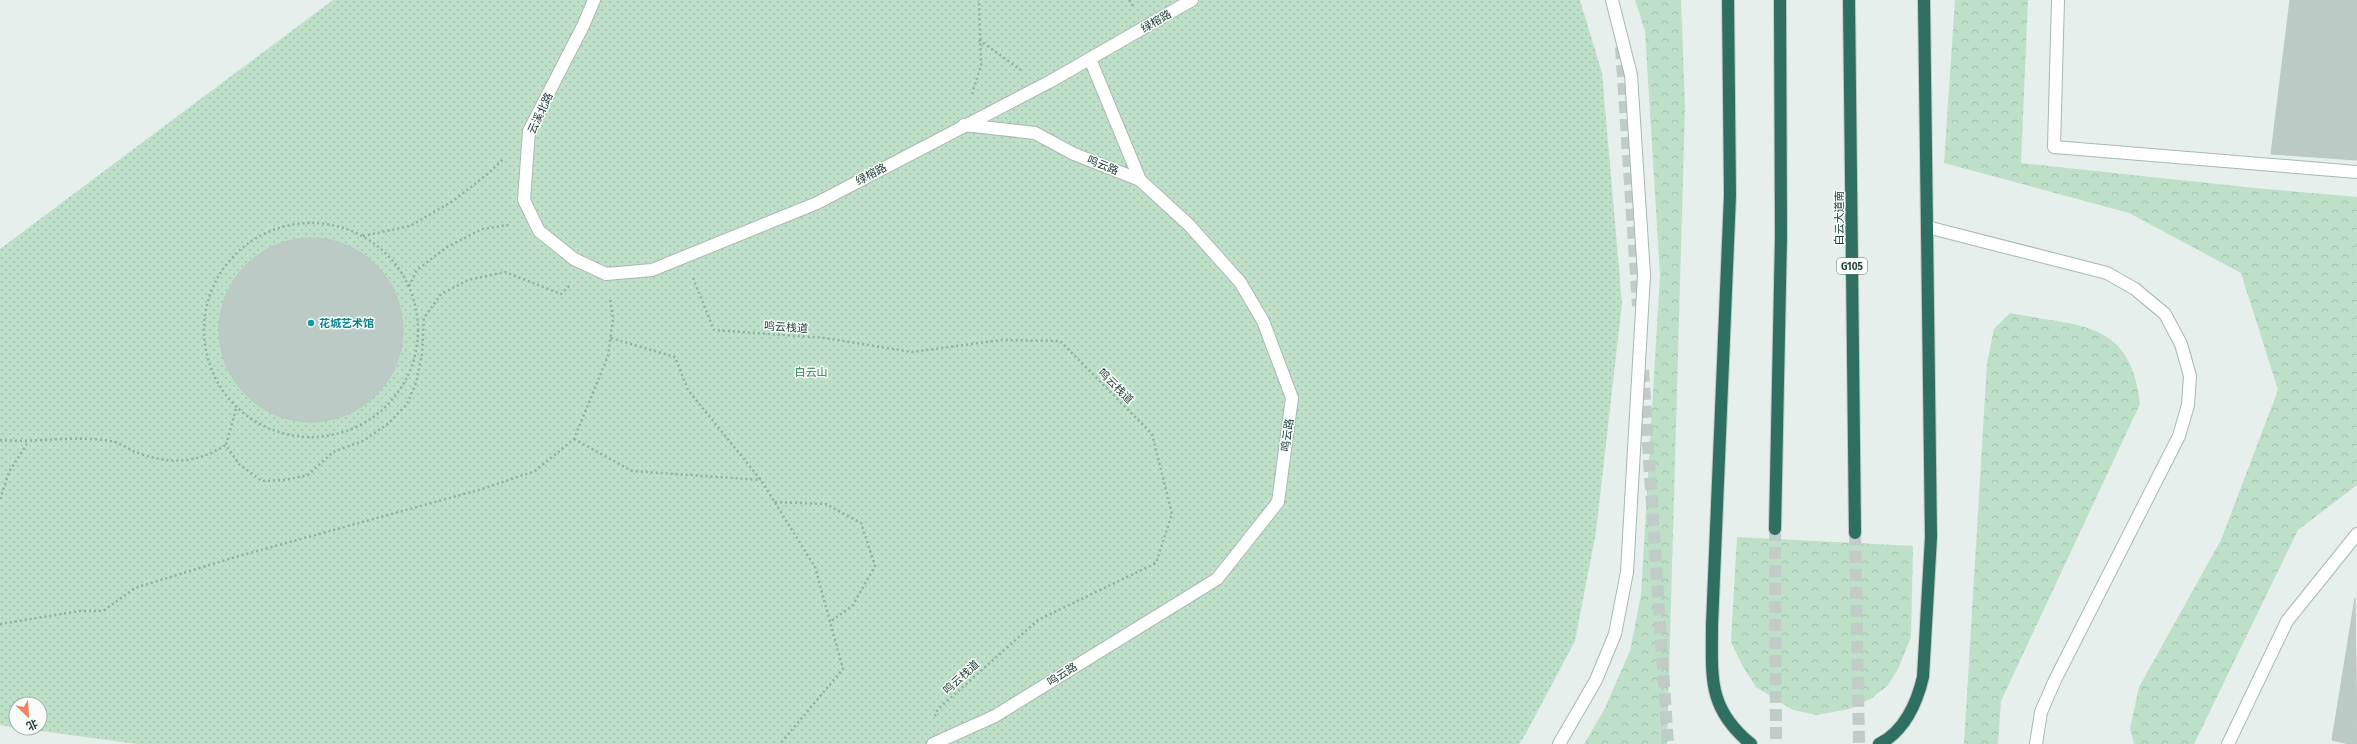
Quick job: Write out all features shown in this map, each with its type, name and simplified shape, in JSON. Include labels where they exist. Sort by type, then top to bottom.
[{"type":"highway","points":[[1728,0],[1730,195],[1712,625],[1712,678],[1720,710],[1733,729],[1751,744]]},
{"type":"highway","points":[[1775,529],[1781,236],[1780,0]]},
{"type":"highway","name":"白云大道南","points":[[1849,0],[1855,533]]},
{"type":"highway","points":[[1879,744],[1889,739],[1908,715],[1919,696],[1924,677],[1932,537],[1924,0]]},
{"type":"street","name":"云溪北路","points":[[539,231],[524,200],[529,131],[583,26],[594,0]]},
{"type":"street","name":"绿榕路","points":[[606,274],[652,270],[685,259],[817,203],[964,125],[1051,81],[1192,0]]},
{"type":"street","points":[[1559,744],[1565,737],[1596,680],[1615,634],[1627,572],[1644,275],[1631,75],[1612,0]]},
{"type":"street","points":[[2058,0],[2054,147],[2357,172]]},
{"type":"street","points":[[1090,59],[1140,180]]},
{"type":"street","name":"鸣云路","points":[[933,744],[995,716],[1217,579],[1278,502],[1292,398],[1263,321],[1240,282],[1189,225],[1140,180],[1074,154],[1035,133],[964,125]]},
{"type":"street","points":[[1927,227],[2107,273],[2130,286],[2165,314],[2181,344],[2190,376],[2188,405],[2179,436],[2055,680],[2041,712],[2036,744]]},
{"type":"street","points":[[539,231],[574,259],[606,274]]},
{"type":"street","points":[[2228,744],[2287,621],[2357,534]]},
{"type":"path","points":[[964,125],[981,65],[979,40],[979,0]]},
{"type":"path","points":[[979,40],[1018,69],[1051,81]]},
{"type":"path","points":[[362,236],[410,226],[453,201],[490,172],[529,131]]},
{"type":"path","points":[[299,223],[336,225],[370,239],[396,264],[409,287],[414,296],[419,332],[412,367],[394,399],[366,423],[334,436],[299,438],[265,429],[236,409],[215,382],[204,349],[203,314],[214,281],[235,253],[264,232],[299,223]]},
{"type":"path","points":[[409,287],[417,270],[447,247],[482,230],[512,225],[539,231]]},
{"type":"path","name":"鸣云栈道","points":[[685,259],[714,330],[825,338],[912,352],[1001,340],[1060,341],[1152,434],[1172,514],[1156,563],[1038,620],[938,709],[932,723]]},
{"type":"path","points":[[226,445],[239,464],[262,481],[285,480],[308,475],[333,452],[363,441],[389,423],[407,404],[416,383],[422,354],[424,318],[441,294],[468,280],[505,272],[561,294],[588,265]]},
{"type":"path","points":[[0,624],[80,611],[103,611],[135,588],[239,556],[482,489],[535,471],[574,439],[608,356],[614,318],[606,274]]},
{"type":"path","points":[[611,338],[675,357],[688,390],[761,480],[815,567],[843,669],[780,744]]},
{"type":"path","points":[[0,440],[28,442],[61,438],[112,441],[138,453],[174,461],[206,457],[226,445],[236,409]]},
{"type":"path","points":[[574,439],[632,471],[761,480]]},
{"type":"path","points":[[0,499],[9,472],[28,442]]},
{"type":"path","points":[[775,502],[826,504],[861,522],[875,566],[853,605],[830,622]]},
{"type":"green space","name":"白云山","points":[[333,0],[1580,0],[1602,73],[1622,303],[1596,532],[1575,641],[1519,744],[137,744],[48,732],[48,696],[8,696],[8,726],[0,725],[0,249]]},
{"type":"green space","points":[[1635,0],[1681,0],[1685,107],[1667,744],[1584,744],[1604,710],[1630,651],[1641,595],[1660,275],[1645,31]]},
{"type":"green space","points":[[1955,0],[2028,0],[2021,163],[2255,188],[2357,197],[2357,485],[2298,530],[2194,744],[2134,744],[2130,728],[2139,687],[2221,540],[2278,390],[2241,273],[2129,213],[1944,163]]},
{"type":"green space","points":[[2010,313],[2078,325],[2097,332],[2113,341],[2125,355],[2135,376],[2140,404],[2001,701],[1998,744],[1964,744],[1987,363],[1994,329]]},
{"type":"green space","points":[[1737,537],[1913,546],[1911,637],[1898,669],[1888,685],[1872,698],[1850,709],[1817,715],[1793,710],[1756,687],[1742,665],[1731,642]]},
{"type":"building","points":[[2290,0],[2357,0],[2357,160],[2271,154]]},
{"type":"building","name":"花城艺术馆","points":[[302,238],[320,238],[346,245],[362,253],[376,265],[388,279],[396,295],[403,321],[403,339],[396,365],[388,381],[376,395],[362,407],[338,418],[320,422],[302,422],[284,418],[260,407],[246,395],[234,381],[223,357],[219,339],[219,321],[223,303],[234,279],[246,265],[260,253],[284,242]]},
{"type":"building","points":[[2355,598],[2357,744],[2349,744],[2332,740]]},
{"type":"tunnel","points":[[1621,47],[1638,306]]},
{"type":"tunnel","points":[[1643,370],[1668,744]]},
{"type":"tunnel","points":[[1775,529],[1776,744]]},
{"type":"tunnel","points":[[1855,533],[1859,744]]},
{"type":"place","name":"花城艺术馆","points":[[311,323]]}]
